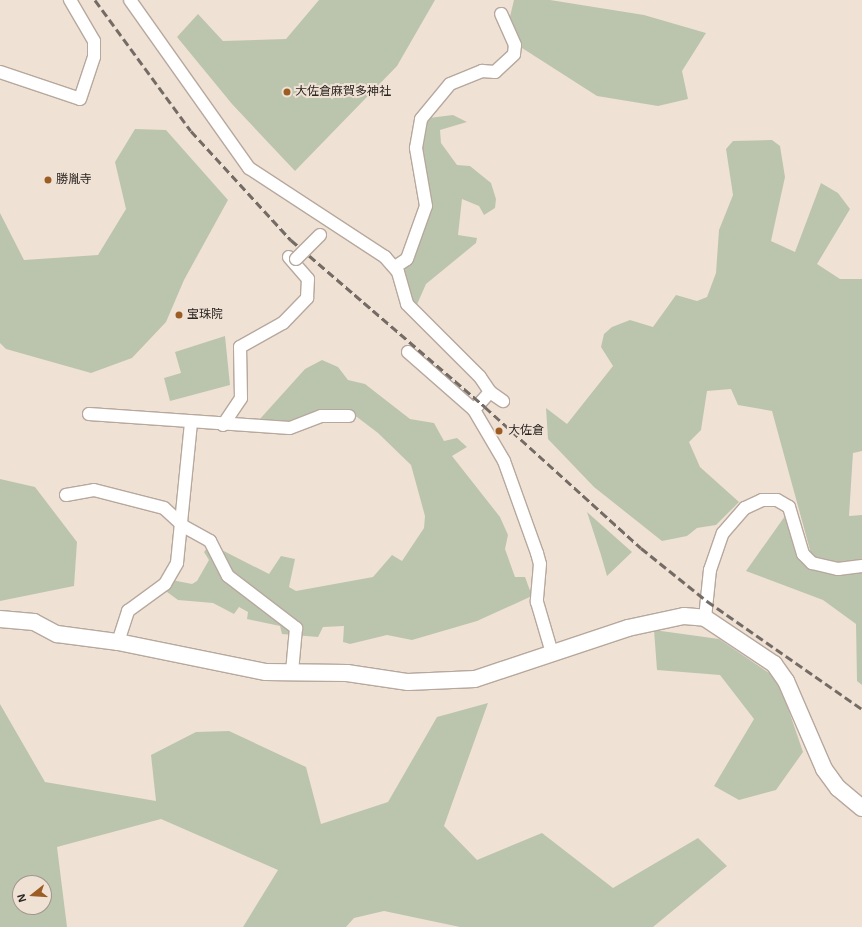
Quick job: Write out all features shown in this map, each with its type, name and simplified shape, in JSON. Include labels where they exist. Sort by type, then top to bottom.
[{"type":"street","points":[[0,72],[80,99],[94,57],[94,41],[70,0]]},
{"type":"street","points":[[130,0],[249,168],[333,221],[396,267],[407,304],[480,378],[490,392],[503,401]]},
{"type":"street","points":[[396,267],[407,259],[426,206],[416,148],[421,119],[450,84],[482,71],[495,72],[514,54],[515,45],[501,14]]},
{"type":"street","points":[[223,425],[241,398],[240,347],[283,323],[307,298],[310,283],[293,259],[333,221]]},
{"type":"street","points":[[408,352],[474,410],[504,460],[540,564],[537,602],[552,653]]},
{"type":"street","points":[[474,410],[490,392]]},
{"type":"street","points":[[89,414],[223,425],[290,428],[321,416],[349,416]]},
{"type":"street","points":[[118,642],[131,608],[168,580],[177,563],[183,526],[191,422]]},
{"type":"street","points":[[66,495],[94,490],[164,508],[183,526],[210,541],[228,576],[294,626],[292,672]]},
{"type":"street","points":[[705,618],[710,570],[723,534],[745,508],[762,500],[777,500],[789,507],[803,554],[812,563],[843,569],[862,566]]},
{"type":"street","points":[[0,619],[34,622],[57,634],[118,642],[266,672],[347,673],[408,682],[475,679],[657,620],[684,616],[705,618],[774,664],[786,681],[824,770],[838,788],[862,808]]},
{"type":"green space","points":[[319,0],[435,0],[397,66],[295,171],[232,104],[177,37],[198,14],[223,41],[286,39]]},
{"type":"green space","points":[[514,0],[550,0],[644,15],[706,33],[682,71],[688,99],[658,106],[597,96],[505,37]]},
{"type":"green space","points":[[453,115],[467,122],[440,130],[441,143],[457,165],[470,166],[491,183],[496,199],[495,208],[484,215],[479,206],[462,199],[458,235],[477,238],[476,243],[426,284],[415,309],[400,273],[424,227],[419,154],[421,127],[429,118]]},
{"type":"green space","points":[[135,129],[166,130],[228,200],[184,280],[166,322],[132,358],[91,373],[6,349],[0,343],[0,213],[24,260],[98,255],[126,209],[115,162]]},
{"type":"green space","points":[[772,140],[780,146],[785,177],[771,241],[795,252],[821,183],[838,193],[850,209],[817,264],[840,279],[862,279],[862,451],[853,453],[849,516],[862,515],[862,564],[848,567],[813,561],[772,411],[738,405],[731,389],[707,391],[701,430],[689,442],[700,467],[739,502],[716,525],[697,528],[687,536],[662,541],[594,487],[548,439],[546,408],[567,424],[613,366],[601,347],[604,334],[612,327],[630,320],[653,327],[676,295],[697,301],[707,297],[716,273],[719,230],[733,195],[726,149],[733,141]]},
{"type":"green space","points":[[225,336],[230,385],[170,401],[164,378],[181,373],[175,352]]},
{"type":"green space","points":[[322,360],[338,367],[348,380],[365,384],[410,419],[434,423],[444,441],[457,438],[467,447],[452,456],[500,517],[508,535],[505,549],[515,577],[525,577],[532,596],[477,621],[412,640],[387,635],[350,644],[343,642],[344,626],[323,627],[318,637],[282,634],[280,626],[247,619],[248,612],[239,607],[234,614],[213,603],[178,600],[163,589],[172,580],[192,584],[197,581],[209,560],[204,552],[210,544],[269,574],[281,556],[295,559],[289,587],[296,591],[373,577],[392,555],[402,561],[424,528],[425,516],[411,465],[378,433],[357,417],[340,414],[290,425],[259,420],[305,369]]},
{"type":"green space","points":[[0,479],[35,487],[77,542],[74,586],[0,601]]},
{"type":"green space","points":[[587,512],[632,552],[607,576],[601,555]]},
{"type":"green space","points":[[785,516],[796,555],[813,565],[862,568],[862,685],[857,681],[856,624],[823,600],[746,571]]},
{"type":"green space","points":[[654,630],[719,639],[778,679],[803,752],[776,790],[739,800],[714,786],[754,719],[720,675],[657,670]]},
{"type":"green space","points":[[488,703],[444,826],[477,860],[542,833],[613,888],[698,838],[727,866],[653,927],[460,927],[384,911],[354,918],[346,927],[243,927],[278,870],[161,819],[57,847],[67,927],[0,927],[0,704],[45,782],[156,801],[151,755],[196,732],[229,731],[306,767],[321,824],[388,802],[437,717]]},
{"type":"railway","points":[[95,0],[191,131],[291,240],[485,407],[641,548],[707,601],[862,709]]},
{"type":"place","name":"大佐倉麻賀多神社","points":[[287,92]]},
{"type":"place","name":"勝胤寺","points":[[48,180]]},
{"type":"place","name":"宝珠院","points":[[179,315]]},
{"type":"place","name":"大佐倉","points":[[499,431]]}]
